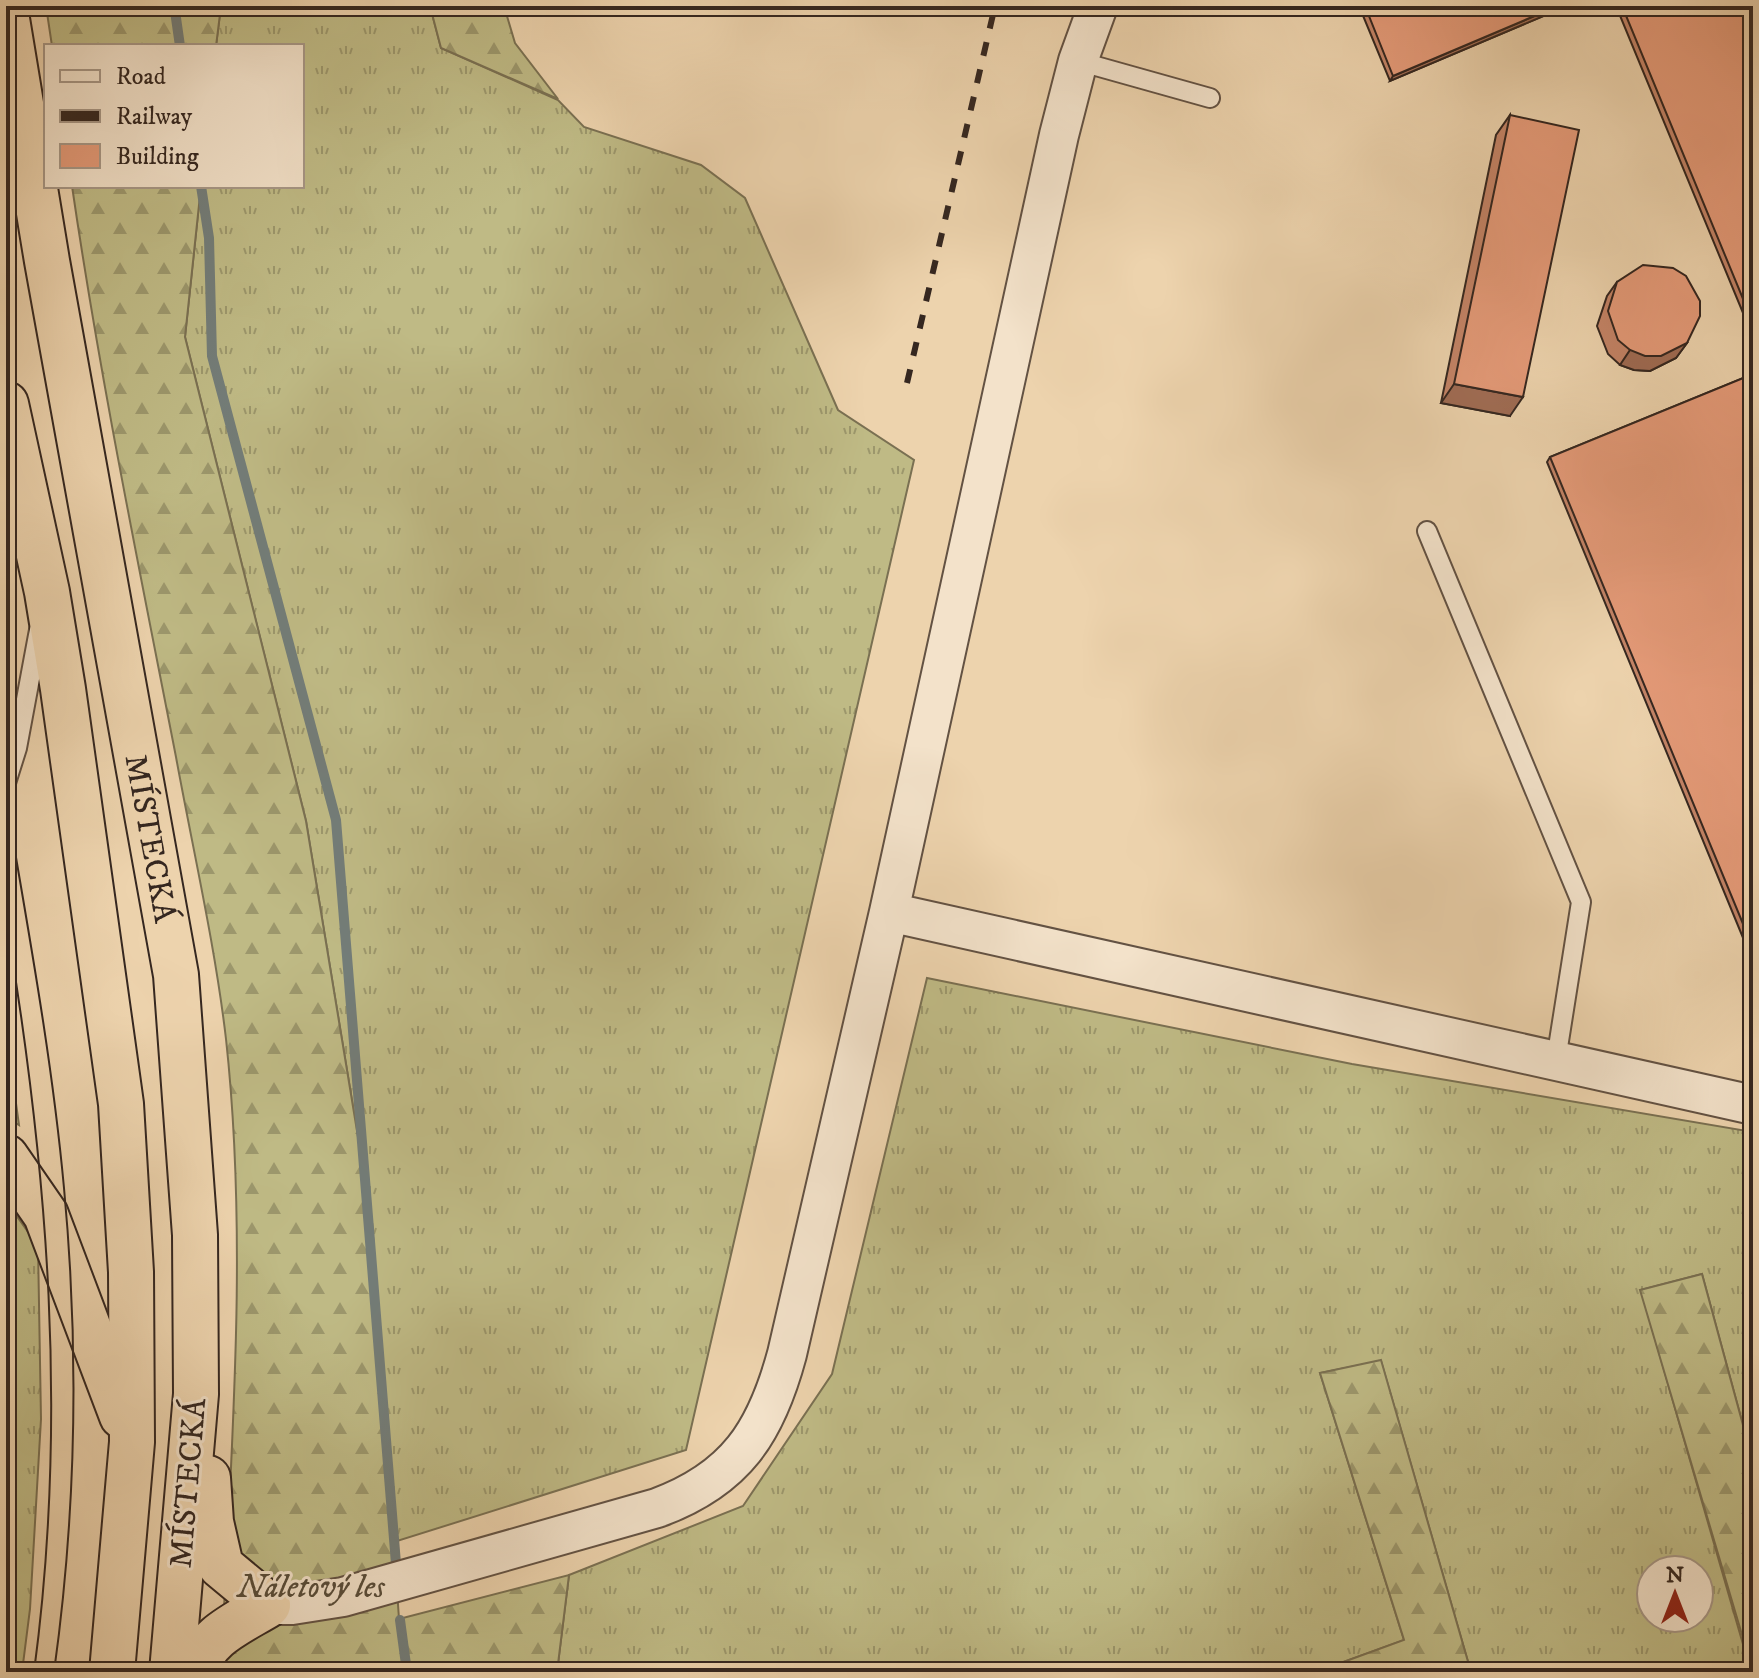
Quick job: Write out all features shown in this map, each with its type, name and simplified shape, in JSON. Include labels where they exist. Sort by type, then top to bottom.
[{"type":"highway","name":"MÍSTECKÁ","points":[[6,13],[47,261],[176,975],[195,1235],[196,1394],[172,1672]]},
{"type":"highway","name":"MÍSTECKÁ","points":[[6,404],[47,592],[121,1104],[131,1272],[132,1442],[112,1672]]},
{"type":"highway","points":[[6,1157],[46,1215],[132,1442]]},
{"type":"highway","points":[[195,1235],[211,1522],[221,1566],[268,1605],[210,1641],[198,1658],[195,1672]]},
{"type":"street","points":[[268,1605],[292,1605],[343,1597],[657,1508],[695,1491],[738,1458],[765,1419],[787,1354],[889,912],[1078,61],[1098,6]]},
{"type":"street","points":[[889,912],[1753,1105]]},
{"type":"lane","points":[[1078,61],[1210,98]]},
{"type":"lane","points":[[1427,531],[1581,902],[1556,1060]]},
{"type":"lane","points":[[6,783],[17,748],[47,592]]},
{"type":"green space","points":[[46,6],[221,6],[216,44],[52,44]]},
{"type":"green space","points":[[221,6],[430,6],[441,48],[558,100],[584,127],[701,165],[745,198],[838,410],[914,460],[686,1450],[394,1542],[372,1222],[306,821],[185,337],[201,188],[304,188],[304,44],[216,44]]},
{"type":"green space","points":[[430,6],[504,6],[515,43],[558,99],[441,48]]},
{"type":"green space","name":"Náletový les","points":[[72,188],[201,188],[185,337],[306,821],[372,1222],[399,1619],[569,1575],[557,1672],[221,1672],[233,1435],[237,1276],[233,1118],[226,1039],[210,933],[107,401]]},
{"type":"green space","points":[[927,978],[1352,1064],[1753,1132],[1753,1462],[1702,1274],[1641,1290],[1751,1672],[1471,1672],[1381,1361],[1320,1373],[1404,1640],[1316,1672],[557,1672],[569,1575],[743,1506],[832,1374]]},
{"type":"green space","points":[[6,1031],[19,1125],[6,1117]]},
{"type":"green space","points":[[6,1201],[38,1246],[41,1419],[30,1609],[22,1672],[6,1672]]},
{"type":"green space","points":[[1702,1274],[1753,1462],[1753,1672],[1640,1290]]},
{"type":"green space","points":[[1381,1360],[1471,1672],[1316,1672],[1404,1640],[1320,1373]]},
{"type":"building","points":[[1365,6],[1558,6],[1393,76]]},
{"type":"building","points":[[1622,6],[1753,6],[1753,323]]},
{"type":"building","points":[[1510,115],[1579,130],[1523,397],[1454,384]]},
{"type":"building","points":[[1643,265],[1673,268],[1686,276],[1700,301],[1700,316],[1687,343],[1661,356],[1645,356],[1630,350],[1618,340],[1608,311],[1617,282]]},
{"type":"building","points":[[1753,374],[1753,948],[1550,457]]},
{"type":"waterway","points":[[175,11],[180,44]]},
{"type":"waterway","points":[[201,188],[209,238],[212,356],[336,820],[397,1576]]},
{"type":"waterway","points":[[400,1620],[407,1672]]},
{"type":"tram line","points":[[6,799],[53,1091],[69,1248],[73,1370],[71,1492],[54,1672]]},
{"type":"tram line","points":[[6,919],[33,1107],[48,1294],[50,1482],[34,1672]]},
{"type":"railway","points":[[907,383],[995,6]]}]
